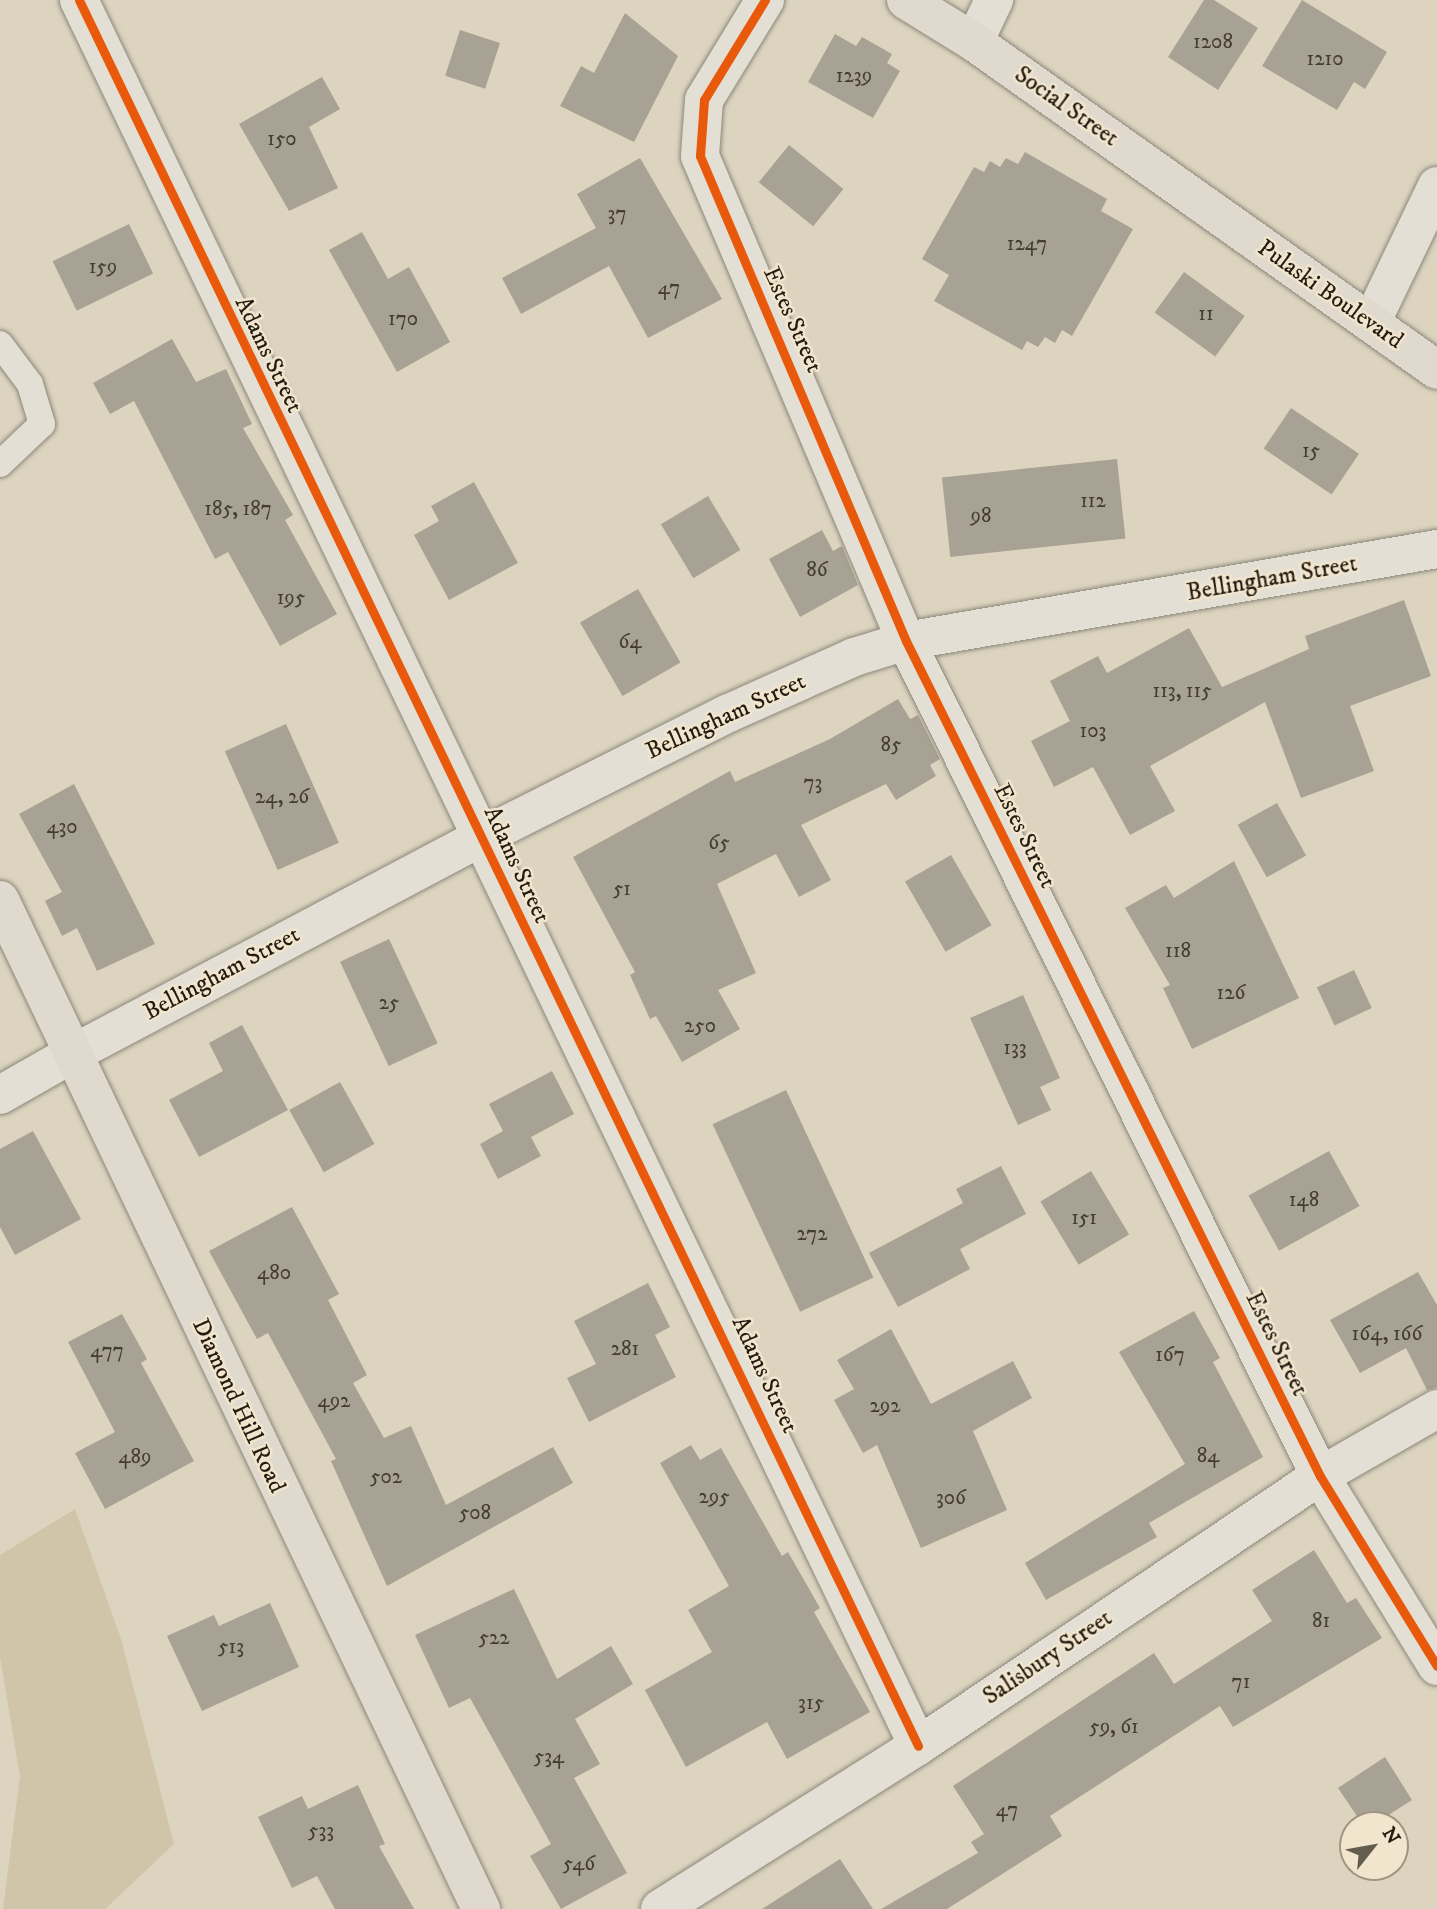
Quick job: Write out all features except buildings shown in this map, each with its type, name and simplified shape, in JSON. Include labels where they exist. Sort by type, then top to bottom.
[{"type":"main road","name":"Social Street","points":[[906,0],[974,42],[1223,220]]},
{"type":"main road","name":"Pulaski Boulevard","points":[[1223,220],[1437,370]]},
{"type":"main road","name":"Diamond Hill Road","points":[[0,900],[481,1909]]},
{"type":"street","name":"Adams Street","points":[[79,0],[918,1746]]},
{"type":"street","name":"Estes Street","points":[[765,0],[704,100],[700,156],[906,641],[1320,1476],[1437,1666]]},
{"type":"street","points":[[974,42],[994,0]]},
{"type":"street","points":[[1371,323],[1437,186]]},
{"type":"street","name":"Bellingham Street","points":[[0,1095],[74,1052],[482,837],[729,713],[906,641],[1435,555]]},
{"type":"street","name":"Salisbury Street","points":[[660,1909],[918,1746],[1320,1476],[1437,1409]]},
{"type":"lane","points":[[0,344],[30,384],[41,424],[0,464]]},
{"type":"shaded area","points":[[75,1509],[121,1639],[174,1844],[105,1909],[3,1909],[20,1776],[0,1657],[0,1555]]},
{"type":"cycle path","points":[[79,0],[918,1746]]},
{"type":"cycle path","points":[[765,0],[704,100],[700,156],[906,641],[1320,1476],[1437,1666]]}]
